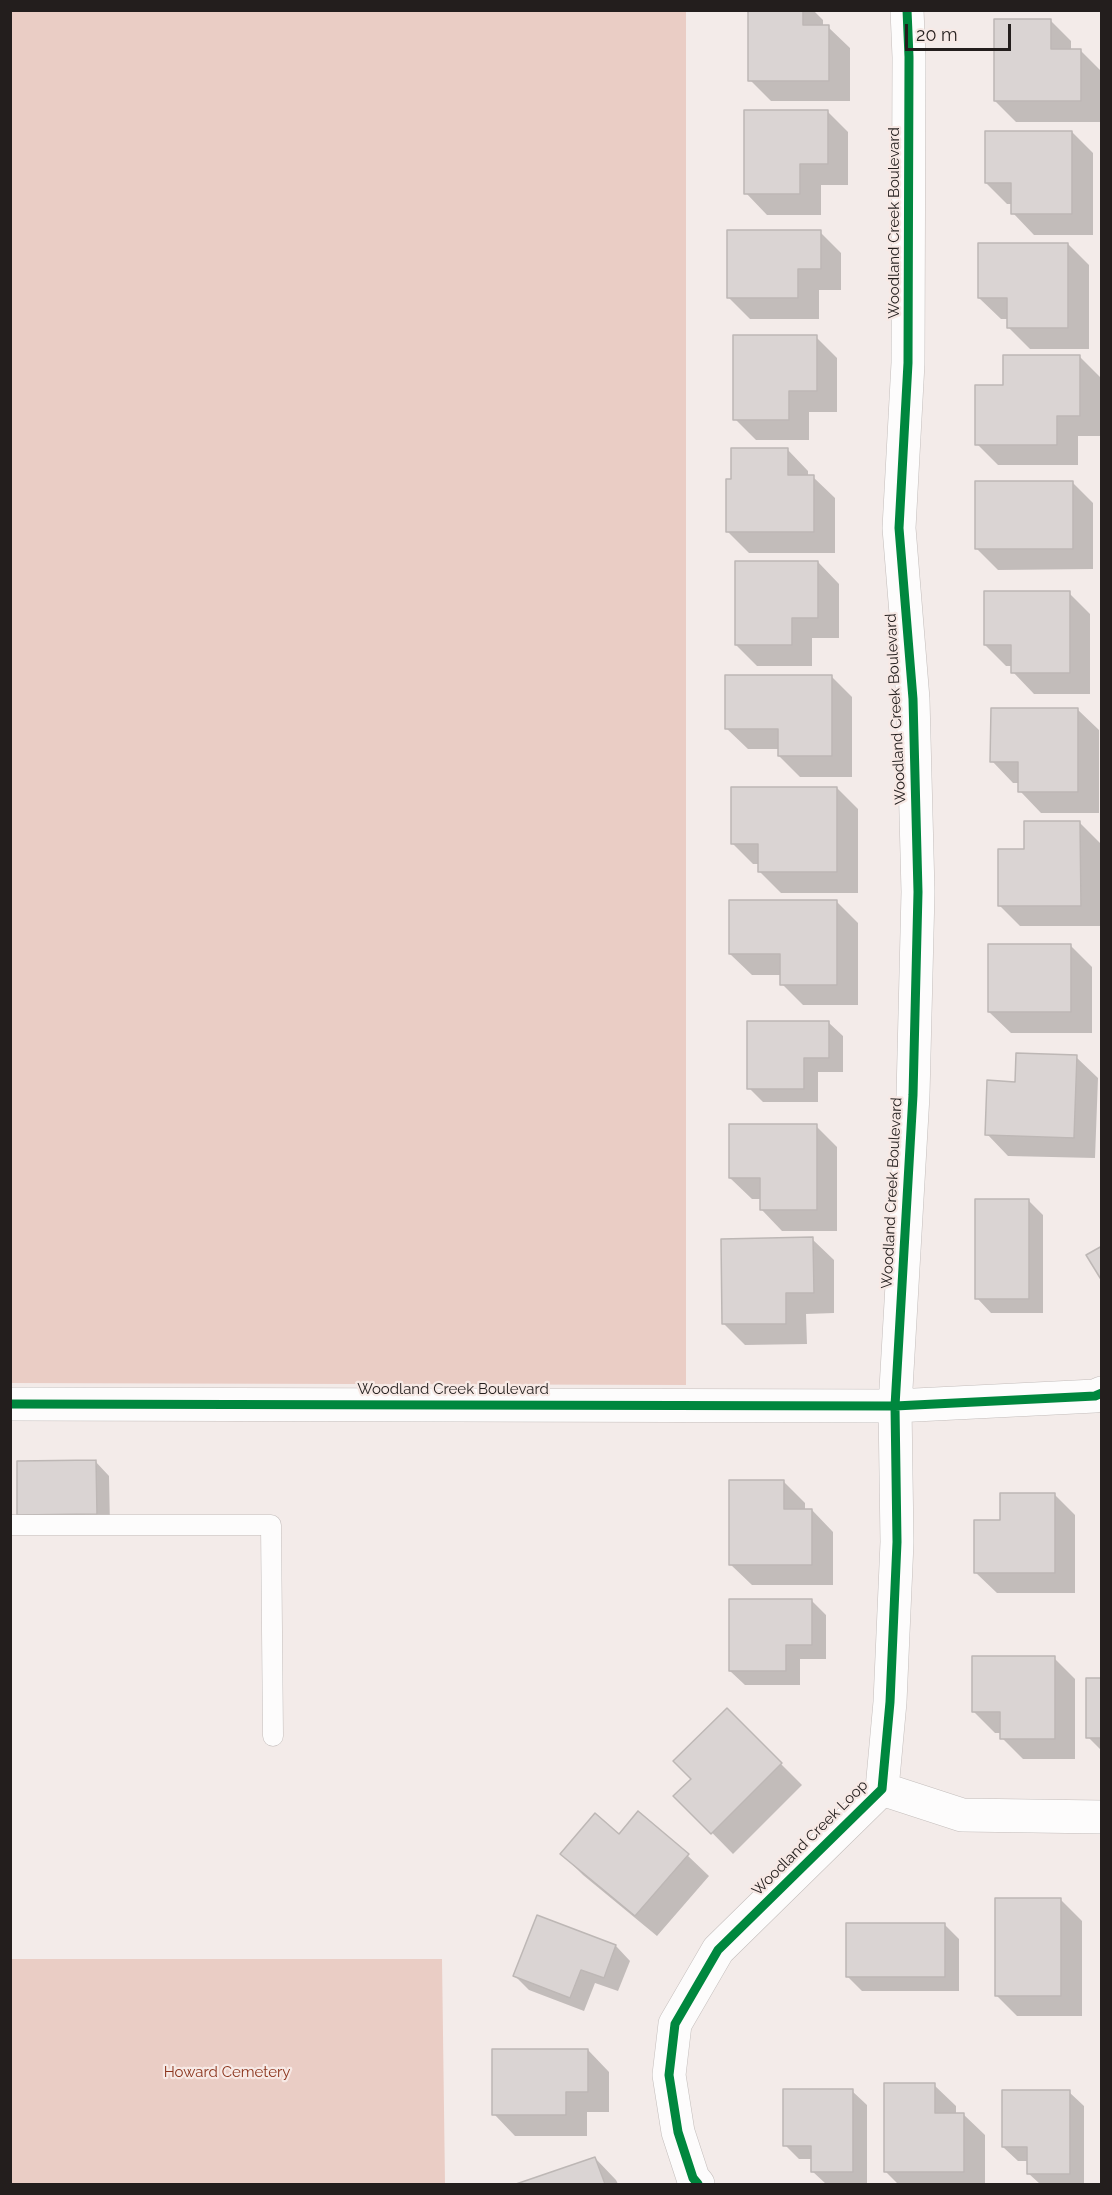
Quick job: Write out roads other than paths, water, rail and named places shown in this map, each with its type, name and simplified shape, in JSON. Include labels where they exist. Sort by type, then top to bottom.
[{"type":"street","name":"Woodland Creek Boulevard","points":[[896,1406],[913,1095],[918,892],[913,699],[899,528],[908,363],[909,57],[907,10]]},
{"type":"street","name":"Woodland Creek Boulevard","points":[[10,1404],[896,1406],[1095,1396],[1101,1393]]},
{"type":"street","name":"Woodland Creek Loop","points":[[698,2184],[693,2178],[678,2132],[669,2075],[675,2024],[718,1950],[882,1789],[890,1702],[897,1542],[896,1406]]},
{"type":"street","name":"Woodland Creek Loop","points":[[882,1789],[962,1815],[1101,1817]]},
{"type":"lane","points":[[10,1525],[272,1525],[273,1736]]},
{"type":"park label","name":"Howard Cemetery","points":[[227,2072]]}]
